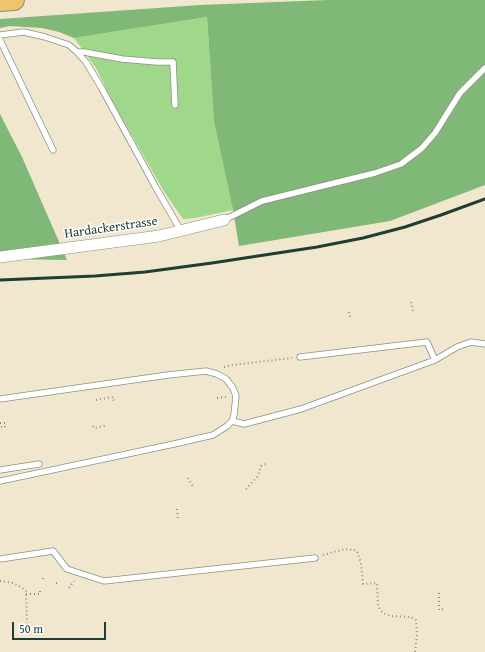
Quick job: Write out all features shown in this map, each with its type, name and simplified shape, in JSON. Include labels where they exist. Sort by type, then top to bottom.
[{"type":"highway","points":[[0,1],[14,0]]},
{"type":"street","name":"Hardackerstrasse","points":[[0,257],[159,236],[224,220]]},
{"type":"lane","points":[[0,35],[24,32],[69,45],[77,52],[86,62],[101,87],[154,186],[181,231]]},
{"type":"lane","points":[[0,40],[53,150]]},
{"type":"lane","points":[[77,52],[120,59],[173,62],[175,105]]},
{"type":"lane","points":[[224,220],[262,201],[375,173],[400,164],[422,148],[435,133],[460,93],[485,68]]},
{"type":"lane","points":[[300,357],[427,342],[435,360]]},
{"type":"lane","points":[[232,421],[244,424],[301,409],[435,360],[464,344],[471,342],[485,344]]},
{"type":"lane","points":[[0,399],[160,376],[206,371],[217,374],[226,379],[234,388],[236,396],[232,421],[213,435],[0,481]]},
{"type":"lane","points":[[0,470],[39,464]]},
{"type":"lane","points":[[0,559],[53,551],[67,569],[104,581],[315,558]]},
{"type":"path","points":[[411,302],[414,311]]},
{"type":"path","points":[[349,312],[350,317]]},
{"type":"path","points":[[206,371],[232,365],[300,357]]},
{"type":"path","points":[[96,400],[113,397],[114,402]]},
{"type":"path","points":[[0,424],[5,423],[5,427],[0,427]]},
{"type":"path","points":[[93,426],[94,428],[105,426]]},
{"type":"path","points":[[246,489],[258,476],[262,466],[268,463]]},
{"type":"path","points":[[188,478],[193,487]]},
{"type":"path","points":[[177,509],[178,521]]},
{"type":"path","points":[[315,558],[344,549],[357,551],[361,563],[363,584],[377,583],[378,606],[383,613],[390,616],[411,617],[416,620],[417,636],[415,652]]},
{"type":"path","points":[[69,588],[75,580]]},
{"type":"path","points":[[0,581],[13,583],[26,591],[27,623]]},
{"type":"path","points":[[26,594],[40,594],[40,591]]},
{"type":"path","points":[[439,593],[439,610],[443,609]]},
{"type":"green space","points":[[328,0],[485,0],[485,185],[390,221],[239,246],[233,210],[214,122],[207,17],[74,38],[59,32],[42,28],[10,26],[0,28],[0,19],[200,5]]},
{"type":"green space","points":[[207,17],[214,122],[233,210],[183,219],[165,193],[115,106],[96,68],[74,38]]},
{"type":"green space","points":[[0,114],[22,157],[67,260],[0,259]]},
{"type":"railway","points":[[0,280],[95,276],[145,272],[317,247],[363,238],[405,227],[485,199]]}]
